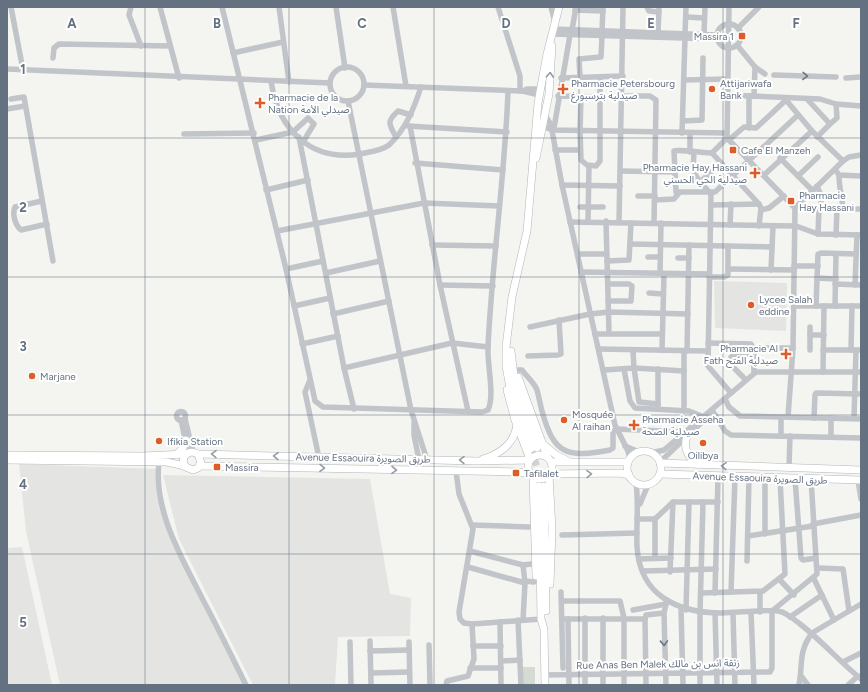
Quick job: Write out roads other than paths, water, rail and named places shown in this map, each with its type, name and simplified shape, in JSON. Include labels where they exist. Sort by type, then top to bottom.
[{"type":"main road","points":[[534,448],[510,388],[508,329],[512,298],[525,240],[533,168],[535,125],[540,91],[559,7]]},
{"type":"main road","points":[[533,168],[543,126],[549,90],[554,28]]},
{"type":"main road","points":[[540,91],[545,87],[549,90]]},
{"type":"main road","points":[[535,125],[543,126]]},
{"type":"main road","points":[[509,358],[516,370],[552,468],[550,475],[550,593],[544,602],[541,619],[544,629]]},
{"type":"main road","points":[[509,358],[504,370],[506,385],[517,425],[529,460],[527,467],[531,476],[537,590],[544,602]]},
{"type":"main road","points":[[476,461],[496,454],[507,446],[514,436],[517,425]]},
{"type":"main road","points":[[687,434],[686,447],[688,454],[691,459],[700,465]]},
{"type":"main road","points":[[176,455],[183,448],[186,440]]},
{"type":"main road","points":[[541,441],[556,455],[574,463]]},
{"type":"main road","points":[[529,460],[539,454],[549,459],[574,463],[629,461],[639,452],[651,453],[660,463],[660,474],[655,481],[648,485],[636,483],[629,475],[620,473],[550,475],[540,479],[531,476]]},
{"type":"main road","points":[[7,460],[159,462],[185,466],[193,470],[199,466],[201,461],[191,453],[183,459],[185,466]]},
{"type":"main road","name":"Avenue Essaouira طريق الصويرة","points":[[7,455],[143,456],[191,453],[319,458],[476,461],[529,460]]},
{"type":"main road","points":[[629,461],[629,475]]},
{"type":"main road","name":"Avenue Essaouira طريق الصويرة","points":[[660,463],[861,470]]},
{"type":"main road","name":"Avenue Essaouira طريق الصويرة","points":[[199,466],[519,472],[531,476]]},
{"type":"main road","name":"Avenue Essaouira طريق الصويرة","points":[[660,474],[735,478],[859,480]]},
{"type":"main road","points":[[542,486],[545,685]]},
{"type":"street","points":[[11,7],[23,70]]},
{"type":"street","points":[[131,7],[129,15],[141,46]]},
{"type":"street","points":[[160,7],[179,78]]},
{"type":"street","points":[[222,7],[256,140],[266,190],[286,269],[315,401],[318,405],[328,408],[485,412],[490,407],[488,347],[507,132],[508,91]]},
{"type":"street","points":[[279,7],[289,82]]},
{"type":"street","points":[[336,7],[345,68]]},
{"type":"street","points":[[393,7],[406,86]]},
{"type":"street","points":[[498,7],[524,90]]},
{"type":"street","points":[[551,7],[554,28],[571,32],[623,35],[717,37]]},
{"type":"street","points":[[620,222],[623,96],[623,7]]},
{"type":"street","points":[[647,7],[649,11],[659,10],[658,33]]},
{"type":"street","points":[[682,133],[686,7]]},
{"type":"street","points":[[704,34],[705,7]]},
{"type":"street","points":[[729,7],[727,79],[728,137],[796,208]]},
{"type":"street","points":[[738,28],[759,7]]},
{"type":"street","points":[[552,130],[561,78],[576,9],[603,9],[601,57],[579,59],[580,77]]},
{"type":"street","points":[[686,17],[704,18]]},
{"type":"street","points":[[717,37],[721,27],[729,24],[738,28]]},
{"type":"street","points":[[623,35],[658,33],[685,36],[704,34],[717,37],[721,44],[729,48],[737,45],[740,39],[738,28]]},
{"type":"street","points":[[233,53],[283,42]]},
{"type":"street","points":[[53,58],[54,48],[57,45],[170,46]]},
{"type":"street","points":[[737,45],[756,67],[765,74]]},
{"type":"street","points":[[683,121],[702,120],[703,58]]},
{"type":"street","points":[[749,128],[751,96],[756,67]]},
{"type":"street","points":[[345,68],[355,69],[359,72],[364,85],[363,92],[358,97],[348,101],[340,100],[334,95],[330,83],[335,73],[345,68]]},
{"type":"street","points":[[7,69],[179,78],[330,83]]},
{"type":"street","points":[[561,78],[622,76]]},
{"type":"street","points":[[774,76],[836,77]]},
{"type":"street","points":[[581,97],[580,150],[582,162],[589,166],[596,166],[599,163],[601,132],[600,77]]},
{"type":"street","points":[[846,78],[861,77]]},
{"type":"street","points":[[684,80],[727,79]]},
{"type":"street","points":[[271,81],[277,108],[293,132],[301,140],[316,151],[326,154],[346,156],[372,152],[387,146],[407,126],[421,87]]},
{"type":"street","points":[[364,85],[540,91]]},
{"type":"street","points":[[727,95],[786,99],[824,99],[836,104],[861,106]]},
{"type":"street","points":[[558,96],[600,97]]},
{"type":"street","points":[[623,96],[650,96],[656,99],[654,223]]},
{"type":"street","points":[[11,98],[24,97],[53,261]]},
{"type":"street","points":[[786,99],[817,137],[843,161]]},
{"type":"street","points":[[712,153],[728,137],[744,128],[756,128],[786,99]]},
{"type":"street","points":[[807,99],[830,124]]},
{"type":"street","points":[[348,101],[411,410],[427,460]]},
{"type":"street","points":[[817,137],[837,117],[836,104]]},
{"type":"street","points":[[7,109],[26,106]]},
{"type":"street","points":[[396,137],[389,125],[390,121],[398,111],[411,114]]},
{"type":"street","points":[[545,114],[550,122],[552,130],[562,186],[616,429],[625,446],[629,461]]},
{"type":"street","points":[[759,226],[761,210],[759,204],[734,176],[712,153],[679,150],[674,151],[675,191],[679,193],[711,193],[717,191],[734,176],[798,115]]},
{"type":"street","points":[[256,140],[293,132],[307,118],[314,124],[301,140],[333,314],[354,409]]},
{"type":"street","points":[[407,126],[507,132]]},
{"type":"street","points":[[407,126],[452,343],[468,411]]},
{"type":"street","points":[[543,126],[552,130],[690,133],[728,137]]},
{"type":"street","points":[[764,175],[780,158],[812,131]]},
{"type":"street","points":[[184,134],[254,132]]},
{"type":"street","points":[[690,133],[692,170],[700,182],[711,193],[708,368],[731,393]]},
{"type":"street","points":[[555,150],[580,150]]},
{"type":"street","points":[[788,417],[790,371],[793,348],[796,208],[834,168],[849,157],[861,155]]},
{"type":"street","points":[[798,176],[818,157]]},
{"type":"street","points":[[780,158],[812,190]]},
{"type":"street","points":[[415,162],[503,170]]},
{"type":"street","points":[[700,182],[721,163]]},
{"type":"street","points":[[588,222],[589,166]]},
{"type":"street","points":[[834,168],[839,175],[839,187],[842,198],[836,234]]},
{"type":"street","points":[[621,171],[675,172]]},
{"type":"street","points":[[839,175],[861,176]]},
{"type":"street","points":[[266,190],[308,180]]},
{"type":"street","points":[[562,186],[620,186]]},
{"type":"street","points":[[817,186],[821,196],[822,209]]},
{"type":"street","points":[[638,196],[675,199],[679,193]]},
{"type":"street","points":[[761,210],[766,209],[784,196]]},
{"type":"street","points":[[42,201],[15,207],[14,211],[16,226],[21,230],[47,224]]},
{"type":"street","points":[[277,231],[424,203],[500,206]]},
{"type":"street","points":[[730,225],[731,204]]},
{"type":"street","points":[[711,205],[759,204]]},
{"type":"street","points":[[580,207],[603,207]]},
{"type":"street","points":[[818,234],[818,211],[822,209],[861,210]]},
{"type":"street","points":[[570,222],[606,221],[631,223],[796,226],[818,234],[859,235],[856,254],[858,285],[817,278]]},
{"type":"street","points":[[606,221],[609,333]]},
{"type":"street","points":[[607,261],[628,261],[630,257],[631,223]]},
{"type":"street","points":[[661,223],[660,257],[664,294],[662,350]]},
{"type":"street","points":[[772,270],[773,226]]},
{"type":"street","points":[[630,244],[772,247]]},
{"type":"street","points":[[432,245],[496,246]]},
{"type":"street","points":[[684,411],[684,371],[688,314],[689,245]]},
{"type":"street","points":[[581,272],[662,273],[726,276],[728,269],[728,246]]},
{"type":"street","points":[[816,306],[818,253],[856,254]]},
{"type":"street","points":[[578,254],[606,254]]},
{"type":"street","points":[[835,306],[836,254]]},
{"type":"street","points":[[648,257],[660,257]]},
{"type":"street","points":[[678,258],[689,258]]},
{"type":"street","points":[[286,269],[323,261]]},
{"type":"street","points":[[326,272],[380,261]]},
{"type":"street","points":[[728,269],[772,270],[818,266]]},
{"type":"street","points":[[608,284],[629,284],[632,286],[631,301],[608,301]]},
{"type":"street","points":[[440,285],[493,286]]},
{"type":"street","points":[[649,293],[664,294]]},
{"type":"street","points":[[294,306],[330,298]]},
{"type":"street","points":[[333,314],[389,301]]},
{"type":"street","points":[[794,306],[861,306]]},
{"type":"street","points":[[823,372],[824,306]]},
{"type":"street","points":[[852,306],[858,372],[858,394],[854,418]]},
{"type":"street","points":[[530,327],[590,314],[608,312],[688,314]]},
{"type":"street","points":[[528,356],[558,356],[562,354],[559,320]]},
{"type":"street","points":[[810,327],[810,350]]},
{"type":"street","points":[[595,334],[662,334]]},
{"type":"street","points":[[810,335],[824,335]]},
{"type":"street","points":[[302,344],[338,336]]},
{"type":"street","points":[[344,368],[452,343],[488,347]]},
{"type":"street","points":[[708,343],[748,344],[753,351],[754,372]]},
{"type":"street","points":[[746,380],[734,368],[731,357],[753,351],[793,348]]},
{"type":"street","points":[[599,349],[708,351]]},
{"type":"street","points":[[634,350],[634,368],[639,402],[684,411],[704,417]]},
{"type":"street","points":[[823,350],[856,350]]},
{"type":"street","points":[[604,370],[634,368],[684,371]]},
{"type":"street","points":[[624,369],[632,406],[638,408],[658,406]]},
{"type":"street","points":[[658,369],[658,406]]},
{"type":"street","points":[[516,370],[522,370],[536,388],[547,426],[555,443],[561,450],[570,452],[610,450],[613,448],[614,431],[616,429]]},
{"type":"street","points":[[651,453],[664,450],[699,426],[704,417],[754,372],[858,372]]},
{"type":"street","points":[[310,380],[305,392],[319,458]]},
{"type":"street","points":[[814,418],[814,395],[816,393],[858,394]]},
{"type":"street","points":[[725,399],[729,407],[739,416],[861,418]]},
{"type":"street","points":[[712,410],[729,435],[861,438]]},
{"type":"street","points":[[781,417],[781,436]]},
{"type":"street","points":[[831,418],[831,437]]},
{"type":"street","points":[[183,420],[191,453],[186,440],[183,420]]},
{"type":"street","points":[[414,423],[414,435],[419,460]]},
{"type":"street","points":[[616,429],[687,434]]},
{"type":"street","points":[[660,463],[687,434]]},
{"type":"street","points":[[789,468],[790,436]]},
{"type":"street","points":[[625,446],[639,452]]},
{"type":"street","points":[[159,462],[158,472],[160,495],[171,534],[246,685]]},
{"type":"street","points":[[456,471],[459,494],[472,525],[468,567],[459,616],[462,621],[472,624],[541,619]]},
{"type":"street","points":[[715,593],[718,477]]},
{"type":"street","points":[[731,592],[735,478]]},
{"type":"street","points":[[748,561],[749,478]]},
{"type":"street","points":[[764,534],[765,478]]},
{"type":"street","points":[[701,593],[760,592],[765,590],[786,572],[780,479]]},
{"type":"street","points":[[795,479],[800,558],[803,560],[816,558]]},
{"type":"street","points":[[772,611],[814,579],[818,574],[813,525],[811,479]]},
{"type":"street","points":[[859,480],[861,499]]},
{"type":"street","points":[[636,483],[639,506]]},
{"type":"street","points":[[648,485],[639,506],[637,519],[639,558],[643,571],[651,585],[666,602],[684,609],[700,612],[782,612],[812,633],[860,678],[848,685]]},
{"type":"street","points":[[637,519],[655,519],[674,502],[718,502]]},
{"type":"street","points":[[670,572],[674,502]]},
{"type":"street","points":[[683,685],[688,502]]},
{"type":"street","points":[[700,685],[703,502]]},
{"type":"street","points":[[748,536],[784,531],[861,515]]},
{"type":"street","points":[[655,519],[655,558]]},
{"type":"street","points":[[472,525],[529,527]]},
{"type":"street","points":[[562,535],[637,533]]},
{"type":"street","points":[[470,551],[524,564],[531,564]]},
{"type":"street","points":[[639,558],[671,558]]},
{"type":"street","points":[[520,685],[520,620],[525,582],[524,564]]},
{"type":"street","points":[[468,567],[525,582],[534,582]]},
{"type":"street","points":[[818,568],[842,568],[849,611]]},
{"type":"street","points":[[643,571],[670,572],[716,569]]},
{"type":"street","points":[[779,578],[794,595]]},
{"type":"street","points":[[814,579],[834,620]]},
{"type":"street","points":[[561,592],[565,619],[569,685]]},
{"type":"street","points":[[760,592],[760,612]]},
{"type":"street","points":[[790,617],[822,595]]},
{"type":"street","points":[[562,602],[618,600],[620,602],[624,618],[624,685]]},
{"type":"street","points":[[633,610],[666,602]]},
{"type":"street","points":[[666,602],[664,613],[666,685]]},
{"type":"street","points":[[799,685],[801,676],[801,654],[812,633],[861,604]]},
{"type":"street","name":"Rue Anas Ben Malek زنقة انس بن مالك","points":[[545,674],[602,675],[771,671],[772,611]]},
{"type":"street","points":[[751,612],[754,685]]},
{"type":"street","points":[[646,685],[644,619],[646,615],[664,613]]},
{"type":"street","points":[[715,613],[717,685]]},
{"type":"street","points":[[733,613],[735,685]]},
{"type":"street","points":[[585,618],[585,685]]},
{"type":"street","points":[[603,618],[603,685]]},
{"type":"street","points":[[565,619],[644,619]]},
{"type":"street","points":[[563,668],[565,619]]},
{"type":"street","points":[[500,622],[501,685]]},
{"type":"street","points":[[446,685],[447,681],[450,679],[467,678],[474,659],[472,624]]},
{"type":"street","points":[[370,641],[371,685]]},
{"type":"street","points":[[350,642],[351,685]]},
{"type":"street","points":[[408,642],[410,685]]},
{"type":"street","points":[[429,645],[430,685]]},
{"type":"street","points":[[473,646],[500,646]]},
{"type":"street","points":[[370,650],[409,650]]},
{"type":"street","points":[[843,662],[861,653]]},
{"type":"street","points":[[501,661],[520,660]]},
{"type":"street","points":[[470,668],[501,668]]},
{"type":"street","points":[[371,673],[409,672]]},
{"type":"street","points":[[801,676],[808,685]]},
{"type":"tunnel","points":[[531,449],[537,467],[539,486]]},
{"type":"place","name":"Massira 1","points":[[742,36]]},
{"type":"place","name":"Pharmacie Petersbourg صيدلية بترسبورغ","points":[[563,89]]},
{"type":"place","name":"Attijariwafa Bank","points":[[712,89]]},
{"type":"place","name":"Pharmacie de la Nation صيدلي الأمة","points":[[260,103]]},
{"type":"place","name":"Cafe El Manzeh","points":[[733,150]]},
{"type":"place","name":"Pharmacie Hay Hassani صيدلية الحي الحسني","points":[[755,173]]},
{"type":"place","name":"Pharmacie Hay Hassani","points":[[791,201]]},
{"type":"place","name":"Lycee Salah eddine","points":[[751,305]]},
{"type":"place","name":"Pharmacie Al Fath صيدلية الفتح","points":[[786,354]]},
{"type":"place","name":"Marjane","points":[[32,376]]},
{"type":"place","name":"Mosquée Al raihan","points":[[564,420]]},
{"type":"place","name":"Pharmacie Asseha صيدلية الصحة","points":[[634,425]]},
{"type":"place","name":"Ifikia Station","points":[[159,441]]},
{"type":"place","name":"Oilibya","points":[[703,443]]},
{"type":"place","name":"Massira","points":[[217,467]]},
{"type":"place","name":"Tafilalet","points":[[516,473]]}]
